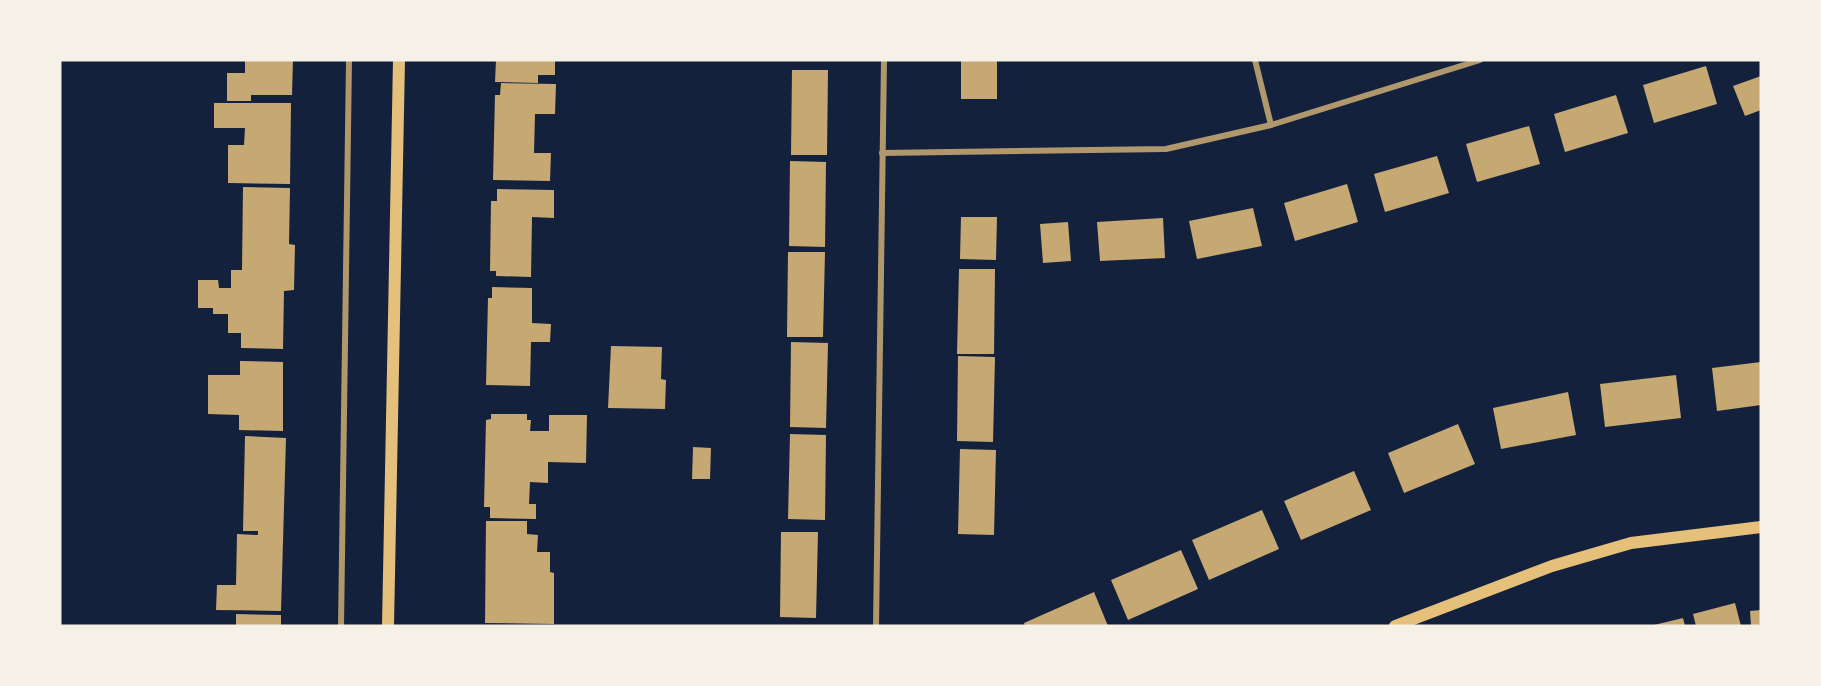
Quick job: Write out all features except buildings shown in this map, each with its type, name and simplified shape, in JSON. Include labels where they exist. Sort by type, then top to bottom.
[{"type":"main road","points":[[388,626],[399,60]]},
{"type":"main road","points":[[1395,626],[1552,566],[1631,543],[1761,527]]},
{"type":"street","points":[[341,626],[350,60]]},
{"type":"street","points":[[876,626],[884,60]]},
{"type":"street","points":[[1255,60],[1271,125]]},
{"type":"street","points":[[882,153],[1166,149],[1271,125],[1480,60]]}]
